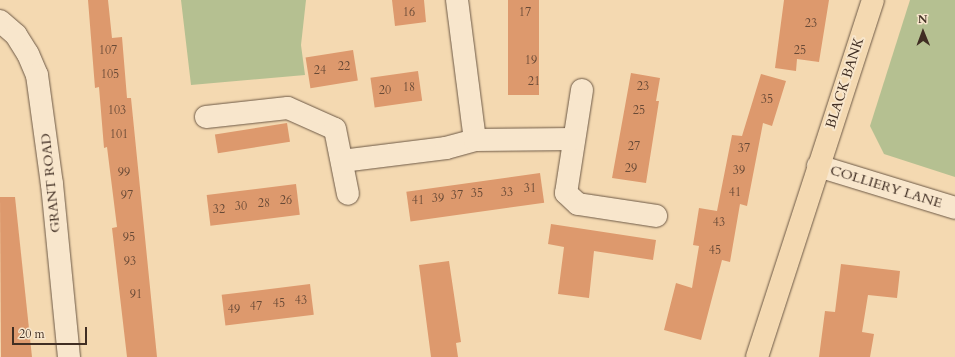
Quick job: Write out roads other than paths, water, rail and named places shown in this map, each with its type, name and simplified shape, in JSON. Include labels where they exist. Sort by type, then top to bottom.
[{"type":"main road","name":"BLACK BANK","points":[[757,357],[873,0]]},
{"type":"street","points":[[457,0],[475,140]]},
{"type":"street","name":"GRANT ROAD","points":[[0,21],[16,35],[28,54],[37,75],[52,184],[69,357]]},
{"type":"street","points":[[582,90],[566,193],[578,204],[656,216]]},
{"type":"street","points":[[206,117],[288,108],[335,129],[348,194]]},
{"type":"street","points":[[342,161],[446,148],[475,140],[574,139]]},
{"type":"street","name":"COLLIERY LANE","points":[[818,166],[955,208]]}]
